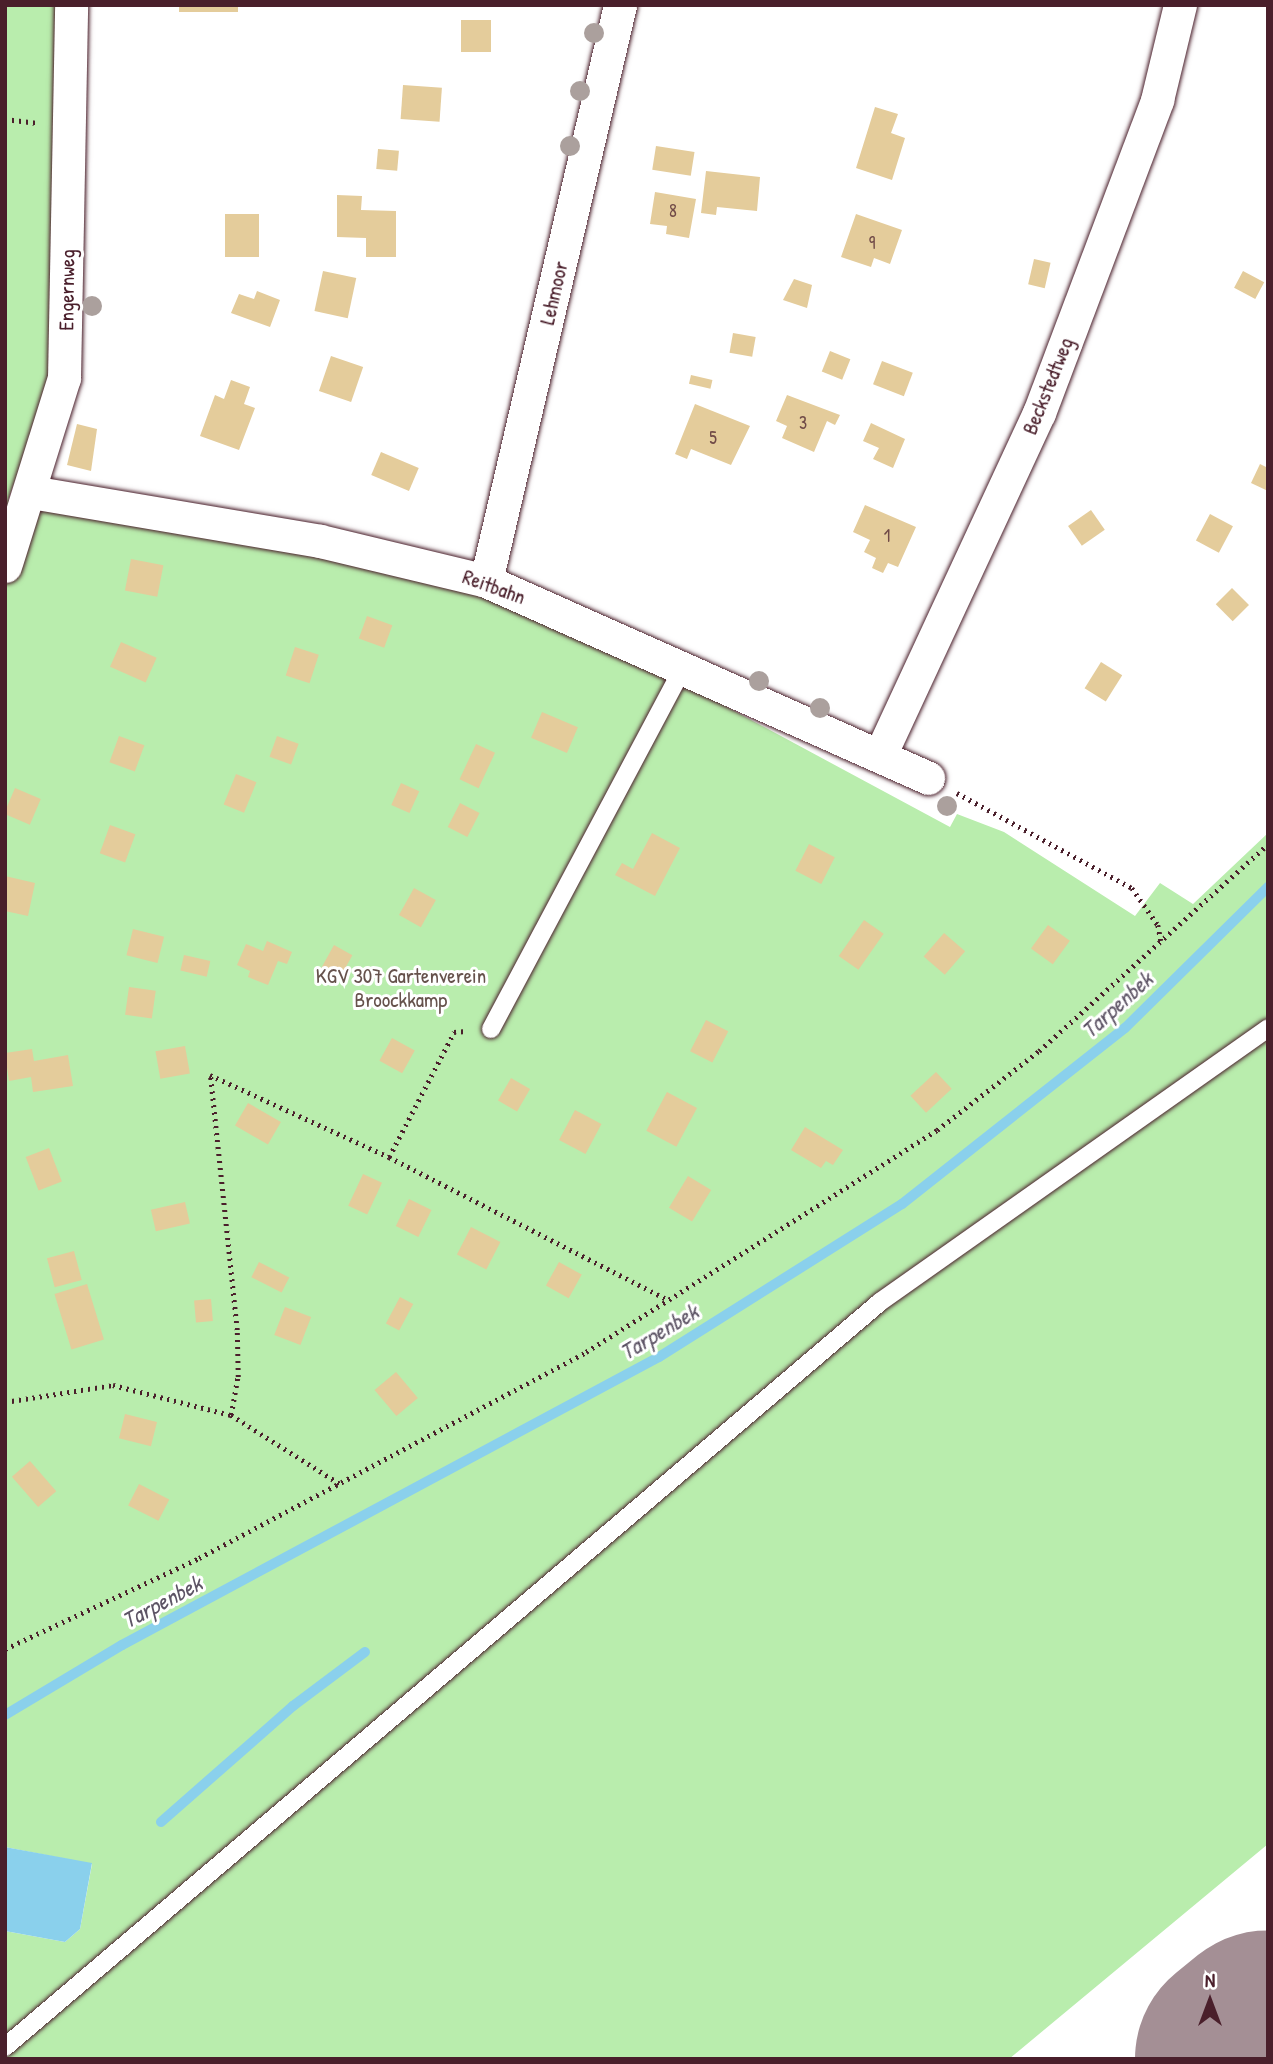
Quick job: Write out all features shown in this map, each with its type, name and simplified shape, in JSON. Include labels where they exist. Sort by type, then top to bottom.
[{"type":"street","name":"Engernweg","points":[[5,566],[31,492],[64,378],[71,5]]},
{"type":"street","name":"Lehmoor","points":[[486,580],[620,5]]},
{"type":"street","name":"Beckstedtweg","points":[[881,754],[1039,413],[1157,100],[1180,5]]},
{"type":"street","name":"Reitbahn","points":[[31,492],[320,541],[486,580],[881,754],[928,778]]},
{"type":"lane","points":[[491,1029],[684,666]]},
{"type":"lane","points":[[5,2047],[880,1301],[1268,1028]]},
{"type":"path","points":[[928,778],[1132,888],[1158,925],[1161,941]]},
{"type":"path","points":[[5,1649],[200,1558],[586,1352],[937,1130],[1039,1051],[1268,844]]},
{"type":"path","points":[[389,1157],[454,1032],[491,1029]]},
{"type":"path","points":[[231,1415],[238,1377],[237,1330],[210,1075],[389,1157],[667,1299]]},
{"type":"path","points":[[5,1402],[113,1385],[231,1415],[340,1484]]},
{"type":"green space","name":"KGV 307 Gartenverein Broockkamp","points":[[5,5],[62,5],[62,349],[8,500],[351,559],[512,603],[662,672],[950,827],[957,814],[1004,832],[1135,916],[1160,883],[1193,904],[1268,833],[1268,1844],[1009,2059],[5,2059],[5,1931],[65,1942],[80,1929],[92,1864],[5,1847]]},
{"type":"water","points":[[5,1847],[92,1863],[80,1929],[65,1942],[5,1931]]},
{"type":"building","points":[[179,5],[238,5],[238,12],[179,12]]},
{"type":"building","points":[[461,20],[491,20],[491,52],[461,52]]},
{"type":"building","points":[[403,85],[442,88],[440,122],[401,119]]},
{"type":"building","points":[[875,107],[898,114],[891,133],[905,138],[892,180],[856,168]]},
{"type":"building","points":[[656,146],[695,152],[691,176],[652,170]]},
{"type":"building","points":[[378,149],[399,151],[397,171],[376,169]]},
{"type":"building","points":[[706,171],[760,177],[757,211],[717,207],[716,215],[701,213]]},
{"type":"building","points":[[655,192],[696,199],[689,238],[666,234],[667,226],[650,224]]},
{"type":"building","points":[[337,195],[362,196],[361,210],[396,211],[396,257],[366,257],[366,238],[337,237]]},
{"type":"building","points":[[225,214],[259,214],[259,257],[225,257]]},
{"type":"building","points":[[856,214],[902,230],[890,264],[874,258],[871,267],[841,257]]},
{"type":"building","points":[[1034,259],[1051,263],[1045,288],[1028,284]]},
{"type":"building","points":[[323,271],[356,278],[348,318],[314,311]]},
{"type":"building","points":[[1243,271],[1264,282],[1255,299],[1234,288]]},
{"type":"building","points":[[794,279],[812,285],[807,308],[783,300]]},
{"type":"building","points":[[257,291],[280,300],[270,327],[231,313],[239,294],[254,299]]},
{"type":"building","points":[[733,333],[756,337],[752,357],[730,353]]},
{"type":"building","points":[[830,351],[850,359],[842,380],[822,371]]},
{"type":"building","points":[[331,356],[363,367],[351,402],[319,391]]},
{"type":"building","points":[[882,361],[913,373],[904,396],[873,384]]},
{"type":"building","points":[[691,375],[712,380],[710,389],[689,384]]},
{"type":"building","points":[[231,380],[250,387],[244,404],[255,408],[239,450],[200,436],[215,395],[224,399]]},
{"type":"building","points":[[787,395],[840,415],[835,425],[827,421],[814,452],[782,438],[787,426],[776,421]]},
{"type":"building","points":[[695,404],[750,426],[731,465],[691,449],[687,459],[675,454]]},
{"type":"building","points":[[871,423],[905,439],[893,468],[873,459],[879,448],[863,441]]},
{"type":"building","points":[[77,424],[97,429],[91,471],[67,465]]},
{"type":"building","points":[[381,452],[419,468],[409,491],[371,475]]},
{"type":"building","points":[[1260,464],[1268,468],[1268,491],[1251,483]]},
{"type":"building","points":[[865,505],[916,527],[898,567],[888,563],[883,573],[872,568],[876,558],[864,552],[870,540],[853,532]]},
{"type":"building","points":[[1091,510],[1105,530],[1082,546],[1068,526]]},
{"type":"building","points":[[1210,514],[1233,526],[1219,553],[1196,540]]},
{"type":"building","points":[[131,559],[163,565],[157,597],[125,590]]},
{"type":"building","points":[[1232,588],[1249,605],[1233,621],[1216,604]]},
{"type":"building","points":[[367,616],[392,625],[384,648],[359,639]]},
{"type":"building","points":[[121,642],[157,658],[146,683],[110,667]]},
{"type":"building","points":[[295,647],[319,655],[310,683],[286,676]]},
{"type":"building","points":[[1101,662],[1122,675],[1106,702],[1085,688]]},
{"type":"building","points":[[542,712],[578,727],[567,753],[531,738]]},
{"type":"building","points":[[119,736],[144,745],[135,772],[109,762]]},
{"type":"building","points":[[277,736],[299,744],[291,765],[269,757]]},
{"type":"building","points":[[476,744],[495,753],[479,788],[460,779]]},
{"type":"building","points":[[236,774],[256,782],[244,813],[224,805]]},
{"type":"building","points":[[401,783],[419,791],[410,813],[391,805]]},
{"type":"building","points":[[15,788],[41,799],[30,825],[5,814]]},
{"type":"building","points":[[460,803],[480,813],[467,837],[448,827]]},
{"type":"building","points":[[110,825],[135,834],[125,862],[100,853]]},
{"type":"building","points":[[652,833],[680,848],[655,896],[615,875],[622,863],[633,869]]},
{"type":"building","points":[[809,844],[835,857],[821,884],[795,871]]},
{"type":"building","points":[[5,876],[35,883],[28,916],[5,911]]},
{"type":"building","points":[[414,888],[436,900],[421,927],[399,915]]},
{"type":"building","points":[[864,920],[884,934],[858,970],[839,956]]},
{"type":"building","points":[[1048,925],[1070,941],[1053,964],[1031,948]]},
{"type":"building","points":[[133,929],[164,937],[158,963],[126,955]]},
{"type":"building","points":[[944,933],[965,951],[945,975],[924,956]]},
{"type":"building","points":[[267,941],[292,952],[287,964],[278,961],[268,985],[248,977],[250,971],[237,965],[246,944],[263,951]]},
{"type":"building","points":[[334,945],[352,955],[340,978],[321,968]]},
{"type":"building","points":[[184,955],[210,961],[207,977],[180,971]]},
{"type":"building","points":[[129,987],[156,991],[152,1018],[125,1015]]},
{"type":"building","points":[[706,1020],[728,1031],[712,1063],[690,1051]]},
{"type":"building","points":[[392,1038],[415,1051],[402,1073],[379,1061]]},
{"type":"building","points":[[185,1046],[190,1074],[160,1079],[155,1051]]},
{"type":"building","points":[[32,1049],[34,1061],[68,1055],[73,1086],[33,1092],[31,1077],[9,1081],[5,1053]]},
{"type":"building","points":[[936,1072],[952,1089],[926,1113],[910,1096]]},
{"type":"building","points":[[511,1078],[530,1089],[517,1112],[498,1101]]},
{"type":"building","points":[[667,1092],[697,1108],[676,1147],[646,1131]]},
{"type":"building","points":[[248,1103],[281,1122],[268,1145],[235,1126]]},
{"type":"building","points":[[575,1110],[601,1124],[586,1154],[559,1140]]},
{"type":"building","points":[[805,1127],[843,1150],[833,1165],[826,1161],[821,1168],[791,1150]]},
{"type":"building","points":[[49,1148],[62,1182],[39,1191],[26,1157]]},
{"type":"building","points":[[363,1174],[382,1183],[367,1215],[348,1206]]},
{"type":"building","points":[[688,1176],[711,1190],[692,1222],[669,1208]]},
{"type":"building","points":[[409,1199],[431,1210],[418,1237],[396,1226]]},
{"type":"building","points":[[185,1202],[190,1223],[156,1231],[151,1210]]},
{"type":"building","points":[[471,1227],[500,1242],[486,1270],[457,1255]]},
{"type":"building","points":[[74,1251],[82,1280],[55,1287],[47,1258]]},
{"type":"building","points":[[259,1262],[289,1277],[282,1293],[251,1277]]},
{"type":"building","points":[[559,1262],[582,1275],[569,1298],[546,1286]]},
{"type":"building","points":[[87,1284],[104,1339],[71,1349],[54,1294]]},
{"type":"building","points":[[400,1297],[413,1304],[399,1331],[386,1323]]},
{"type":"building","points":[[211,1299],[213,1321],[196,1322],[194,1300]]},
{"type":"building","points":[[285,1307],[311,1317],[300,1345],[274,1335]]},
{"type":"building","points":[[396,1372],[418,1398],[396,1416],[375,1390]]},
{"type":"building","points":[[125,1414],[157,1422],[151,1446],[119,1438]]},
{"type":"building","points":[[30,1461],[56,1491],[38,1507],[12,1477]]},
{"type":"building","points":[[139,1484],[169,1499],[158,1521],[128,1505]]},
{"type":"waterway","name":"Tarpenbek","points":[[5,1715],[122,1645],[659,1357],[902,1204],[1125,1028],[1268,887]]},
{"type":"waterway","points":[[161,1822],[293,1706],[365,1652]]},
{"type":"runway","points":[[1246,2059],[1268,2041]]}]
